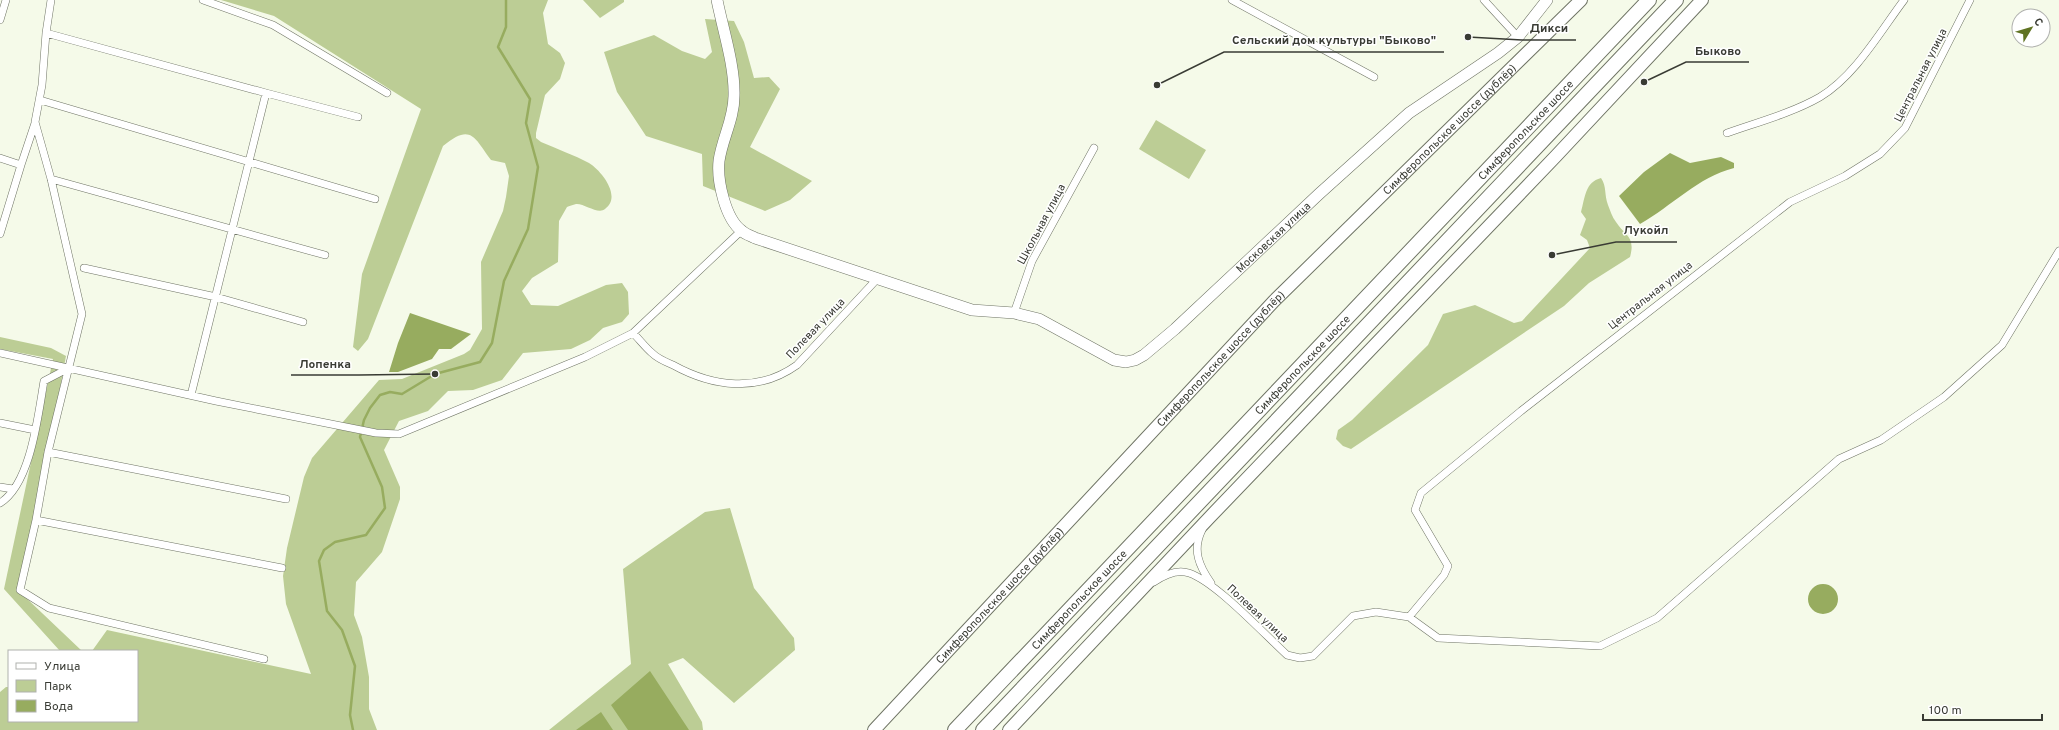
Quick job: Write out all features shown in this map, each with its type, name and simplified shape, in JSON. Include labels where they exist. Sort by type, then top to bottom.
[{"type":"highway","name":"Симферопольское шоссе","points":[[955,730],[1649,0]]},
{"type":"highway","name":"Симферопольское шоссе","points":[[983,730],[1676,0]]},
{"type":"main road","name":"Симферопольское шоссе (дублёр)","points":[[874,730],[1274,301],[1581,0]]},
{"type":"main road","points":[[1009,730],[1209,518],[1441,277],[1702,0]]},
{"type":"street","points":[[0,20],[6,0]]},
{"type":"street","points":[[0,234],[35,122],[40,100],[46,33],[51,0]]},
{"type":"street","points":[[203,0],[273,25],[387,93]]},
{"type":"street","points":[[0,353],[191,395],[376,433],[399,434],[585,357],[633,333],[741,231],[731,218],[723,199],[719,178],[719,160],[733,112],[734,80],[717,0]]},
{"type":"street","points":[[1232,0],[1374,76]]},
{"type":"street","points":[[1484,0],[1518,36]]},
{"type":"street","name":"Московская улица","points":[[741,231],[755,238],[972,310],[1014,313],[1039,319],[1114,360],[1126,362],[1135,360],[1175,329],[1319,194],[1409,113],[1498,53],[1518,36],[1547,0]]},
{"type":"street","points":[[1727,134],[1793,110],[1822,96],[1852,70],[1904,0]]},
{"type":"street","name":"Центральная улица","points":[[1409,617],[1444,575],[1448,566],[1415,510],[1421,494],[1521,411],[1790,202],[1845,176],[1880,154],[1906,128],[1970,0]]},
{"type":"street","points":[[46,33],[358,117]]},
{"type":"street","points":[[191,395],[266,93]]},
{"type":"street","points":[[40,100],[375,199]]},
{"type":"street","points":[[35,122],[51,179],[82,314],[48,452],[36,520],[20,590],[57,610],[264,659]]},
{"type":"street","name":"Школьная улица","points":[[1014,313],[1032,261],[1094,148]]},
{"type":"street","points":[[0,158],[21,165]]},
{"type":"street","points":[[51,179],[325,255]]},
{"type":"street","points":[[1409,617],[1438,638],[1600,646],[1657,618],[1839,459],[1881,440],[1944,397],[2002,345],[2059,251]]},
{"type":"street","points":[[84,268],[216,297],[304,322]]},
{"type":"street","name":"Полевая улица","points":[[633,333],[653,354],[687,373],[729,385],[766,381],[781,376],[796,365],[877,279]]},
{"type":"street","points":[[0,504],[8,499],[26,467],[35,430],[44,381],[69,368]]},
{"type":"street","points":[[0,423],[35,430]]},
{"type":"street","points":[[48,452],[286,499]]},
{"type":"street","points":[[0,487],[13,489]]},
{"type":"street","name":"Полевая улица","points":[[1209,518],[1199,537],[1196,550],[1199,563],[1216,589]]},
{"type":"street","points":[[36,520],[282,568]]},
{"type":"street","name":"Полевая улица","points":[[1141,590],[1161,577],[1174,572],[1188,572],[1216,589],[1287,655],[1300,658],[1313,656],[1353,616],[1376,612],[1409,617]]},
{"type":"green space","points":[[221,0],[548,0],[543,13],[548,44],[560,53],[565,63],[560,79],[545,95],[536,138],[541,142],[589,163],[599,172],[608,184],[612,198],[610,204],[605,209],[599,211],[579,204],[567,207],[559,221],[558,262],[532,278],[522,291],[531,305],[558,306],[606,285],[622,283],[628,292],[629,314],[622,322],[603,328],[590,340],[571,349],[523,353],[502,380],[473,390],[448,391],[428,411],[399,421],[384,450],[400,487],[400,499],[382,552],[356,582],[354,615],[362,637],[369,677],[369,709],[377,730],[0,730],[0,692],[6,687],[8,687],[8,722],[138,722],[138,650],[93,650],[107,630],[311,674],[286,604],[283,576],[287,548],[304,477],[312,458],[379,380],[402,379],[464,354],[470,350],[482,329],[481,262],[503,211],[509,176],[505,163],[491,160],[476,139],[466,134],[452,139],[443,146],[368,339],[358,351],[353,347],[362,274],[421,109],[274,16]]},
{"type":"green space","points":[[583,0],[624,0],[624,2],[600,18]]},
{"type":"green space","points":[[705,19],[734,21],[744,42],[754,78],[769,77],[780,89],[750,147],[812,181],[790,200],[765,211],[703,186],[702,154],[646,136],[617,92],[604,52],[654,35],[682,51],[705,59],[712,52]]},
{"type":"green space","points":[[1156,120],[1206,150],[1189,179],[1139,149]]},
{"type":"green space","points":[[1601,178],[1612,216],[1630,240],[1630,257],[1589,283],[1564,306],[1351,449],[1343,446],[1336,439],[1338,430],[1352,420],[1428,345],[1443,314],[1475,305],[1514,323],[1522,321],[1590,248],[1587,240],[1580,235],[1586,219],[1581,212],[1586,191],[1592,183]]},
{"type":"green space","points":[[0,337],[51,348],[66,356],[22,594],[81,650],[59,650],[4,589],[53,359],[0,349]]},
{"type":"green space","points":[[730,508],[754,588],[794,638],[795,650],[734,703],[683,658],[668,664],[702,722],[703,730],[549,730],[631,664],[623,569],[705,512]]},
{"type":"water","points":[[1670,153],[1690,163],[1721,157],[1734,163],[1734,168],[1721,172],[1697,185],[1640,224],[1619,196],[1644,172]]},
{"type":"water","points":[[410,313],[471,334],[451,349],[439,349],[432,359],[398,372],[389,372],[398,343]]},
{"type":"water","points":[[1823,584],[1829,585],[1837,593],[1837,605],[1829,613],[1823,614],[1817,613],[1809,605],[1808,599],[1809,593],[1817,585]]},
{"type":"water","points":[[650,671],[689,730],[628,730],[611,705]]},
{"type":"water","points":[[601,712],[613,730],[576,730]]},
{"type":"waterway","points":[[353,730],[350,715],[355,666],[342,630],[327,611],[319,561],[324,550],[335,542],[366,535],[385,508],[382,487],[360,437],[364,420],[370,408],[380,395],[390,392],[402,394],[435,374],[480,362],[492,343],[504,281],[528,229],[538,167],[526,123],[530,99],[498,47],[506,27],[506,0]]},
{"type":"place","name":"Дикси","points":[[1468,37]]},
{"type":"place","name":"Быково","points":[[1644,82]]},
{"type":"place","name":"Сельский дом культуры \"Быково\"","points":[[1157,85]]},
{"type":"place","name":"Лукойл","points":[[1552,255]]},
{"type":"place","name":"Лопенка","points":[[435,374]]}]
